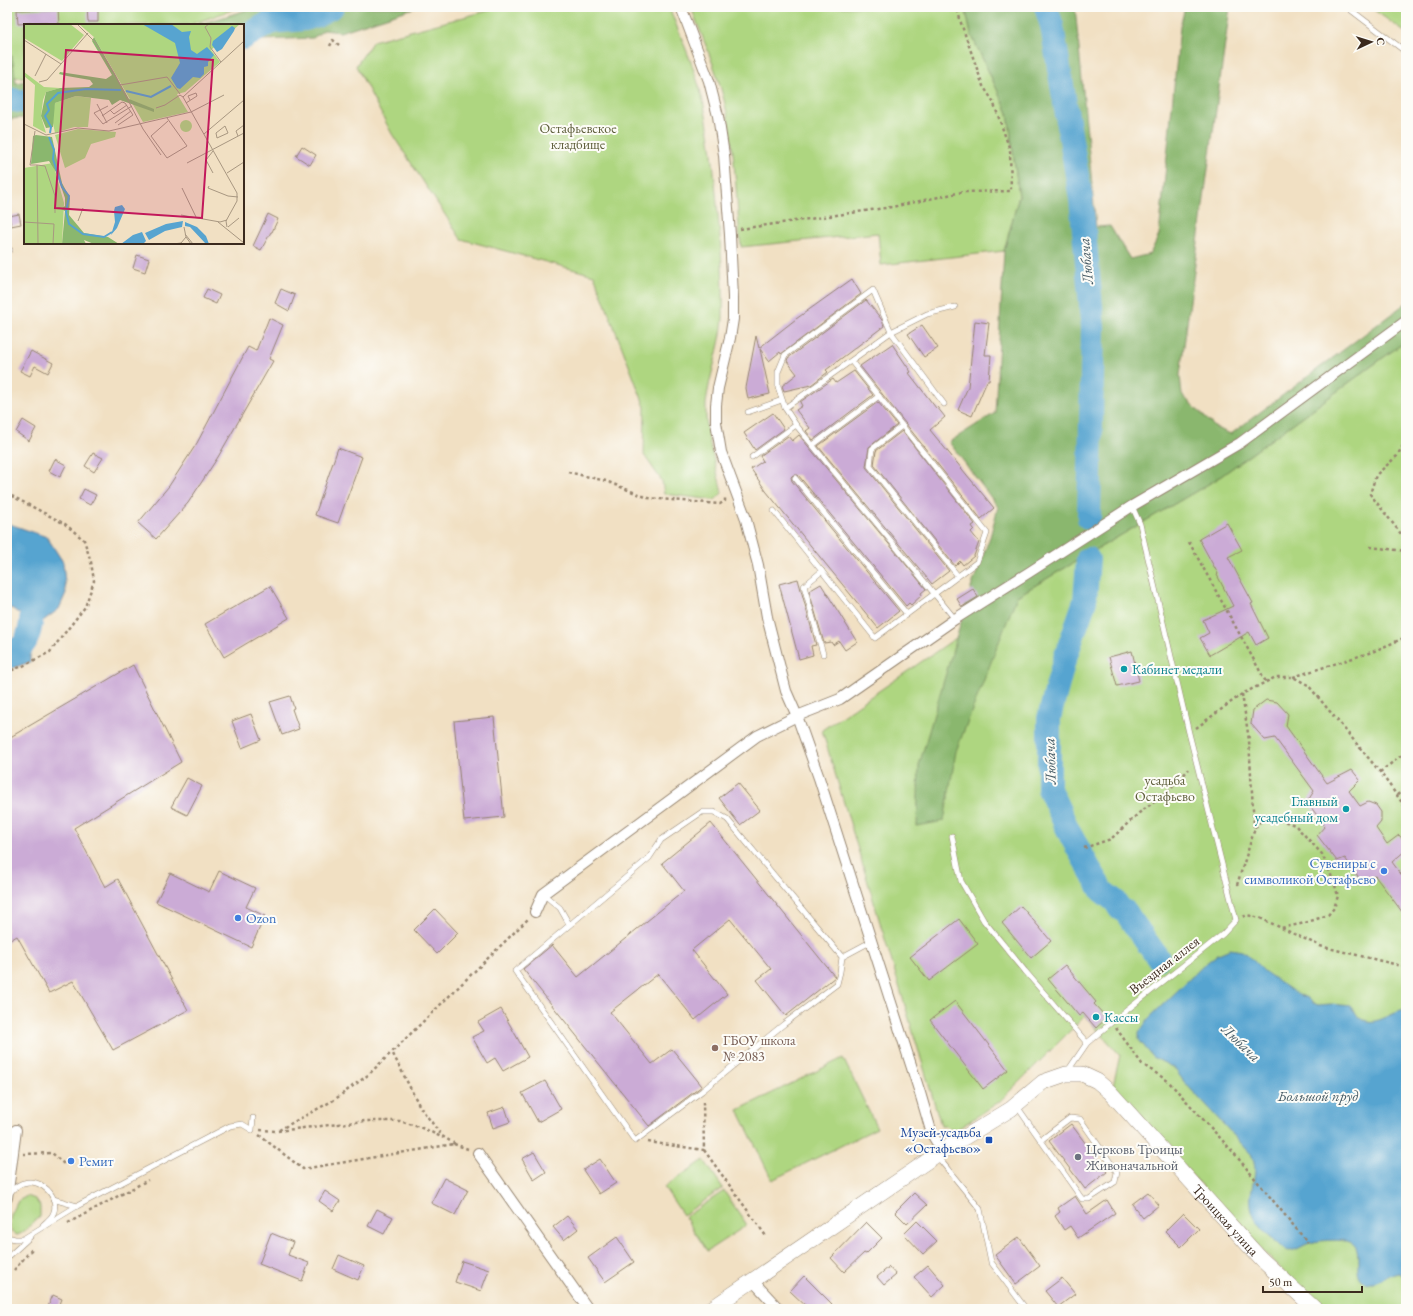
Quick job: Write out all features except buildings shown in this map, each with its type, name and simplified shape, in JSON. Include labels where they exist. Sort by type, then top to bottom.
[{"type":"street","points":[[681,7],[709,81],[718,116],[724,155],[730,235],[733,319],[718,388],[716,405],[718,437],[721,452],[745,516],[758,565],[767,617],[786,691],[797,716],[818,778],[939,1153]]},
{"type":"street","points":[[535,912],[543,894],[757,736],[797,716],[840,699],[955,619],[1132,506],[1240,443],[1406,321]]},
{"type":"street","points":[[711,1309],[939,1153],[1016,1105],[1043,1082],[1066,1074]]},
{"type":"street","name":"Троицкая улица","points":[[1066,1074],[1082,1074],[1096,1081],[1110,1092],[1260,1258],[1315,1309]]},
{"type":"street","points":[[7,1199],[9,1170],[13,1155],[16,1130]]},
{"type":"street","points":[[478,1153],[588,1309]]},
{"type":"street","points":[[752,1281],[779,1309]]},
{"type":"lane","points":[[1347,7],[1406,52]]},
{"type":"lane","points":[[944,404],[891,332],[873,290],[785,355],[778,372],[778,387],[782,400],[785,408],[796,425],[955,619]]},
{"type":"lane","points":[[785,408],[891,332],[927,314],[955,307]]},
{"type":"lane","points":[[774,510],[875,638],[977,562],[987,533],[851,361]]},
{"type":"lane","points":[[813,445],[879,396]]},
{"type":"lane","points":[[748,412],[782,400]]},
{"type":"lane","points":[[752,457],[796,425]]},
{"type":"lane","points":[[902,426],[872,450],[870,466],[958,576]]},
{"type":"lane","points":[[795,478],[907,614]]},
{"type":"lane","points":[[1132,506],[1140,524],[1189,734],[1236,920]]},
{"type":"lane","points":[[822,571],[804,586],[823,654]]},
{"type":"lane","points":[[702,812],[714,812],[727,819],[842,956],[840,972],[837,984],[784,1024],[702,1091],[635,1140],[515,971],[569,924],[649,858],[661,840],[702,812]]},
{"type":"lane","points":[[952,836],[961,881],[984,921],[1087,1043]]},
{"type":"lane","points":[[543,894],[560,908],[569,924]]},
{"type":"lane","name":"Въездная аллея","points":[[1066,1074],[1087,1043],[1223,934],[1236,920]]},
{"type":"lane","points":[[842,956],[870,942]]},
{"type":"lane","points":[[1016,1105],[1082,1199],[1089,1199],[1115,1182],[1116,1172],[1080,1119],[1070,1118],[1041,1140]]},
{"type":"lane","points":[[7,1237],[23,1239],[77,1206],[230,1126],[242,1124],[252,1130],[253,1118]]},
{"type":"lane","points":[[939,1153],[980,1209],[991,1262],[1026,1309]]},
{"type":"lane","points":[[7,1199],[10,1191],[17,1186],[31,1182],[44,1187],[50,1192],[54,1207],[52,1216],[7,1258]]},
{"type":"lane","points":[[53,1199],[77,1206]]},
{"type":"path","points":[[740,234],[740,230],[892,208],[962,192],[1011,191],[1010,150],[994,101],[983,86],[961,23],[957,7]]},
{"type":"path","points":[[330,46],[333,40],[339,45]]},
{"type":"path","points":[[1406,440],[1397,456],[1376,475],[1370,494],[1406,542]]},
{"type":"path","points":[[568,472],[606,481],[648,498],[720,504],[725,501],[724,492]]},
{"type":"path","points":[[7,492],[8,494],[65,524],[84,540],[91,562],[94,581],[85,607],[50,652],[7,672]]},
{"type":"path","points":[[1190,542],[1266,682]]},
{"type":"path","points":[[1370,548],[1406,551]]},
{"type":"path","points":[[1189,734],[1242,694],[1276,677],[1293,677],[1372,652],[1406,638]]},
{"type":"path","points":[[1293,677],[1308,686],[1380,772],[1406,808]]},
{"type":"path","points":[[1235,890],[1254,828],[1249,740],[1242,694]]},
{"type":"path","points":[[1380,772],[1406,752]]},
{"type":"path","points":[[1084,848],[1111,839],[1139,813],[1169,791],[1196,761]]},
{"type":"path","points":[[1397,795],[1406,788]]},
{"type":"path","points":[[1254,828],[1263,818],[1270,816],[1295,826],[1322,854],[1334,882],[1338,896],[1334,908],[1328,915],[1305,923],[1281,928]]},
{"type":"path","points":[[277,1131],[334,1100],[368,1075],[535,912]]},
{"type":"path","points":[[1236,920],[1247,915],[1260,918],[1320,946],[1406,967]]},
{"type":"path","points":[[1112,1022],[1142,1064],[1168,1081],[1233,1152],[1308,1243]]},
{"type":"path","points":[[392,1052],[420,1106],[442,1136],[455,1144]]},
{"type":"path","points":[[702,1091],[704,1150],[766,1236]]},
{"type":"path","points":[[252,1130],[277,1131],[365,1121],[400,1120],[425,1128],[455,1144],[478,1153]]},
{"type":"path","points":[[252,1130],[303,1170],[455,1144]]},
{"type":"path","points":[[635,1140],[704,1150]]},
{"type":"path","points":[[13,1155],[52,1153],[64,1164]]},
{"type":"path","points":[[62,1227],[151,1179]]},
{"type":"path","points":[[14,1270],[36,1243]]},
{"type":"green space","points":[[7,7],[241,7],[192,24],[24,24],[24,77],[7,78]]},
{"type":"green space","points":[[256,7],[417,7],[340,32],[324,30],[313,38],[263,40],[244,44],[244,24],[200,24]]},
{"type":"green space","name":"Остафьевское кладбище","points":[[502,7],[669,7],[689,56],[699,86],[712,150],[715,182],[722,266],[723,318],[720,340],[706,404],[706,415],[709,438],[722,493],[715,500],[664,494],[662,481],[644,455],[645,407],[594,275],[461,239],[392,134],[356,66],[373,41]]},
{"type":"green space","points":[[691,7],[965,7],[971,34],[1008,113],[1019,196],[1004,251],[881,265],[878,233],[741,247],[734,163],[727,113],[716,73]]},
{"type":"green space","points":[[965,7],[1075,7],[1096,227],[1110,226],[1130,259],[1150,254],[1159,235],[1180,27],[1185,7],[1230,7],[1180,375],[1182,395],[1216,428],[1231,434],[1406,303],[1406,341],[1217,479],[1017,596],[956,751],[944,821],[917,826],[919,765],[972,585],[990,537],[998,507],[949,442],[995,413],[1004,251],[1019,196],[1008,113],[971,34]]},
{"type":"green space","points":[[1370,7],[1406,7],[1406,33]]},
{"type":"green space","points":[[7,56],[12,56],[16,83],[24,81],[24,118],[7,119]]},
{"type":"green space","name":"усадьба Остафьево","points":[[1406,341],[1406,1309],[1324,1309],[1268,1257],[1241,1229],[1113,1086],[1120,1055],[1085,1016],[999,1102],[956,1130],[941,1125],[822,730],[1017,596],[1217,479]]},
{"type":"green space","points":[[843,1058],[877,1128],[772,1180],[738,1110]]},
{"type":"green space","points":[[704,1160],[723,1188],[683,1215],[664,1187]]},
{"type":"green space","points":[[724,1191],[747,1225],[707,1251],[685,1217]]},
{"type":"green space","points":[[27,1196],[35,1199],[40,1206],[40,1216],[22,1233],[17,1235],[12,1232],[10,1228],[11,1215],[18,1201]]},
{"type":"water","points":[[7,523],[47,537],[63,562],[66,593],[59,609],[43,621],[30,622],[13,609],[7,607]]},
{"type":"water","points":[[13,638],[27,639],[30,662],[7,670],[7,641]]},
{"type":"water","name":"Большой пруд","points":[[1230,949],[1242,951],[1247,954],[1265,972],[1297,994],[1308,998],[1313,1003],[1318,1005],[1331,1004],[1350,1006],[1360,1018],[1369,1021],[1380,1020],[1406,1010],[1406,1280],[1399,1272],[1372,1283],[1362,1281],[1358,1271],[1357,1251],[1355,1246],[1350,1242],[1335,1240],[1322,1241],[1307,1244],[1290,1251],[1282,1247],[1269,1236],[1258,1223],[1252,1212],[1251,1193],[1255,1168],[1251,1154],[1185,1083],[1174,1068],[1153,1057],[1139,1040],[1139,1033],[1149,1018],[1205,964],[1218,954]]},
{"type":"waterway","name":"Любача","points":[[244,37],[269,23],[305,19],[317,15],[332,7]]},
{"type":"waterway","name":"Любача","points":[[1046,7],[1052,26],[1081,199],[1093,327],[1089,518]]},
{"type":"waterway","name":"Любача","points":[[7,99],[24,102]]},
{"type":"waterway","name":"Любача","points":[[1088,559],[1085,601],[1064,661],[1049,718],[1049,789],[1071,836],[1102,891],[1115,901],[1120,909],[1126,912],[1158,958]]},
{"type":"waterway","name":"Любача","points":[[7,561],[21,568],[28,574],[32,588],[31,624],[26,641],[7,657]]},
{"type":"place","name":"Кабинет медали","points":[[1124,669]]},
{"type":"place","name":"Главный усадебный дом","points":[[1346,809]]},
{"type":"place","name":"Сувениры с символикой Остафьево","points":[[1384,871]]},
{"type":"place","name":"Ozon","points":[[238,918]]},
{"type":"place","name":"Кассы","points":[[1096,1017]]},
{"type":"place","name":"ГБОУ школа № 2083","points":[[715,1048]]},
{"type":"place","name":"Музей-усадьба «Остафьево»","points":[[989,1140]]},
{"type":"place","name":"Церковь Троицы Живоначальной","points":[[1078,1157]]},
{"type":"place","name":"Ремит","points":[[71,1161]]}]
